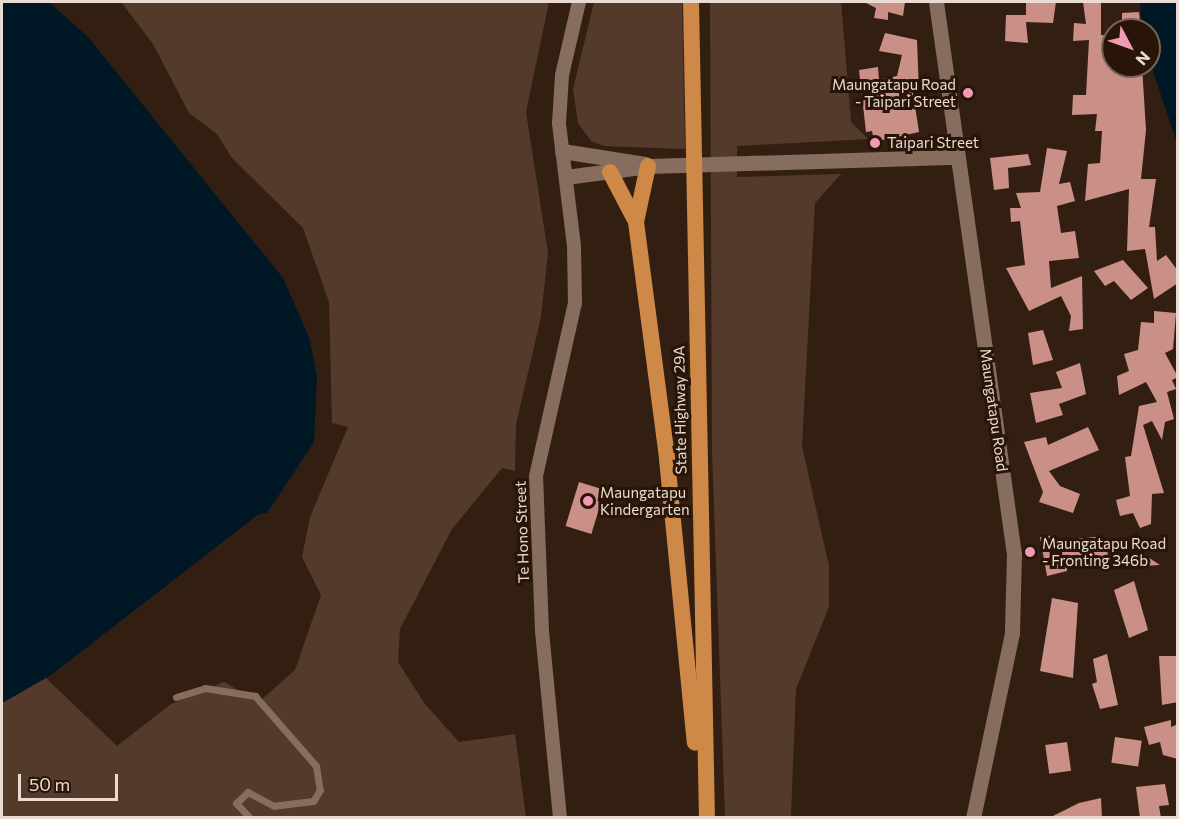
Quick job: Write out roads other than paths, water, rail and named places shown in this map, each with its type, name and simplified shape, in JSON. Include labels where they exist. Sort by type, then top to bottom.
[{"type":"highway","name":"State Highway 29A","points":[[691,2],[707,818]]},
{"type":"highway","points":[[656,166],[641,177],[636,222],[667,459],[695,744],[706,782]]},
{"type":"highway","points":[[610,172],[636,222]]},
{"type":"street","points":[[579,2],[562,75],[562,151],[566,177],[656,166],[958,157]]},
{"type":"street","name":"Maungatapu Road","points":[[936,2],[1015,594],[973,818]]},
{"type":"street","points":[[562,151],[656,166]]},
{"type":"street","name":"Te Hono Street","points":[[560,818],[542,632],[536,476],[575,303],[566,177]]},
{"type":"lane","points":[[176,697],[205,688],[255,696],[316,766],[320,790],[313,801],[274,806],[248,792],[236,803],[250,818]]},
{"type":"water","points":[[2,2],[49,2],[88,37],[283,278],[309,337],[317,376],[314,442],[267,513],[259,514],[51,675],[2,703]]},
{"type":"water","points":[[1140,2],[1177,2],[1177,143],[1155,78],[1161,78],[1161,18],[1141,18]]},
{"type":"place","name":"Maungatapu Road - Taipari Street","points":[[968,93]]},
{"type":"place","name":"Taipari Street","points":[[875,143]]},
{"type":"place","name":"Maungatapu Kindergarten","points":[[588,501]]},
{"type":"place","name":"Maungatapu Road - Fronting 346b","points":[[1030,552]]}]
